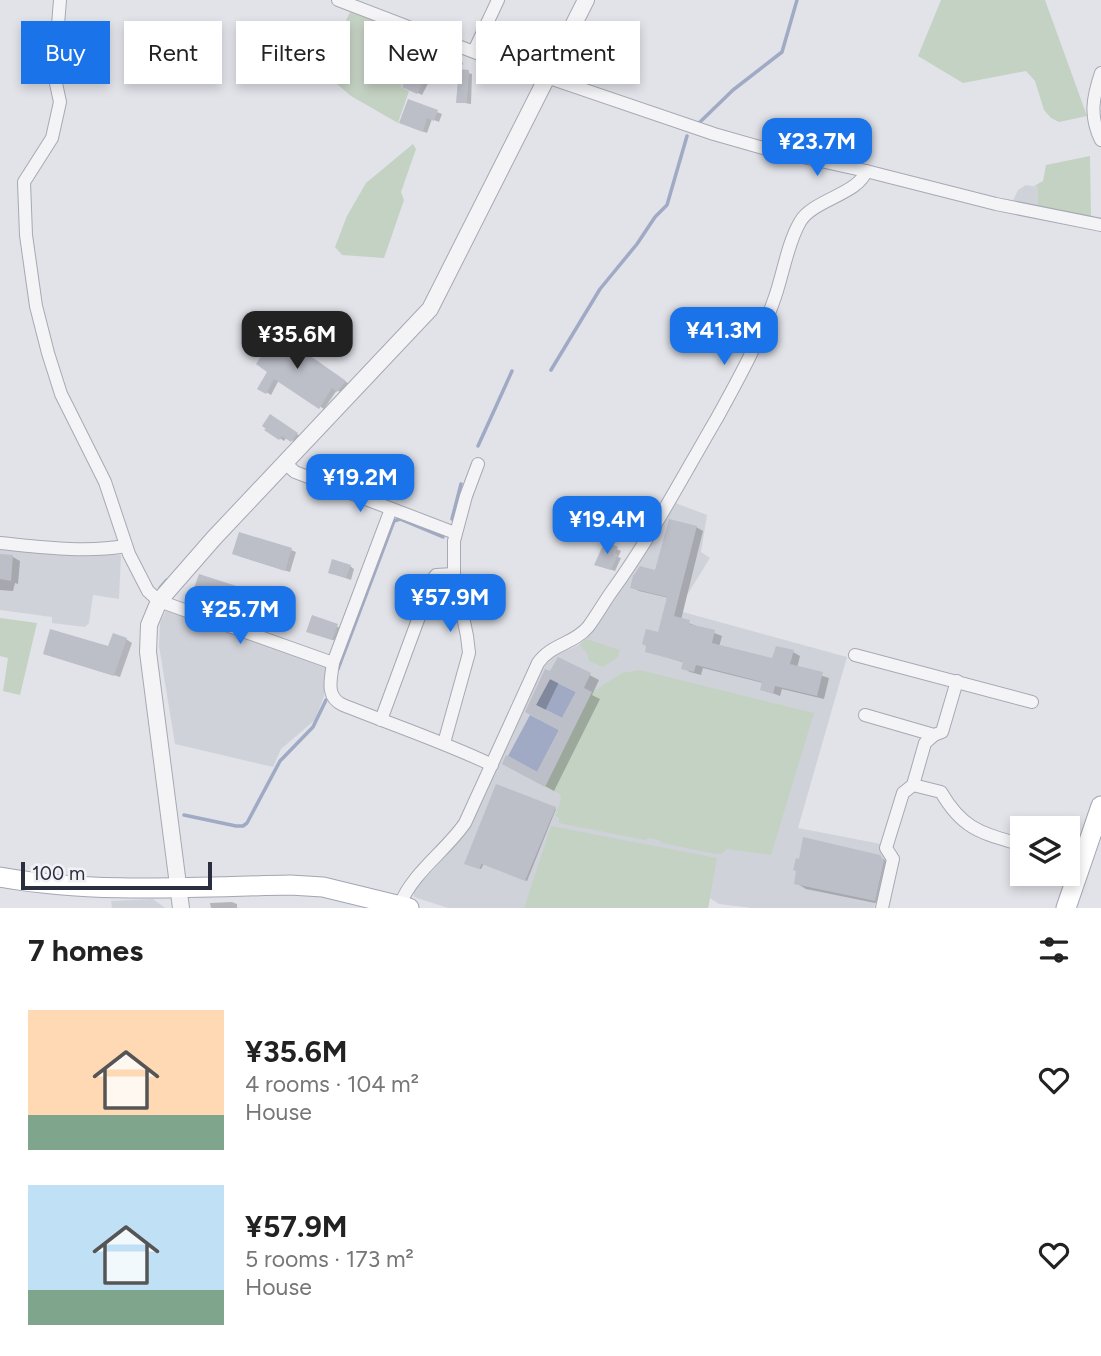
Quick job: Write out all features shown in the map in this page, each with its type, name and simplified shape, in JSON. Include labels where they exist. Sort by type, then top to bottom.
[{"type":"main road","points":[[1080,850],[1101,806]]},
{"type":"main road","points":[[0,877],[82,888],[289,885],[323,887],[404,907]]},
{"type":"main road","points":[[1066,908],[1070,886]]},
{"type":"street","points":[[60,0],[54,74],[60,102],[52,138],[24,182],[26,235],[36,306],[61,394],[104,482],[126,546],[148,591],[159,600],[333,663]]},
{"type":"street","points":[[338,0],[365,5],[474,51],[498,0]]},
{"type":"street","points":[[575,21],[586,0]]},
{"type":"street","points":[[1101,73],[1093,103],[1095,125],[1101,140]]},
{"type":"street","points":[[181,908],[148,652],[149,625],[159,600],[430,309],[543,84]]},
{"type":"street","points":[[564,84],[763,148],[996,204],[1101,225]]},
{"type":"street","points":[[404,907],[411,884],[465,823],[538,663],[555,647],[576,639],[587,629],[624,573],[718,416],[774,301],[799,223],[810,212],[861,180],[866,171]]},
{"type":"street","points":[[286,464],[295,472],[456,533]]},
{"type":"street","points":[[444,743],[468,653],[452,561],[456,533],[478,464]]},
{"type":"street","points":[[391,509],[333,663],[330,685],[335,701],[444,743],[492,765]]},
{"type":"street","points":[[0,543],[64,548],[111,549],[126,546]]},
{"type":"street","points":[[381,720],[433,579],[436,575],[454,574]]},
{"type":"street","points":[[855,655],[1032,702]]},
{"type":"street","points":[[882,908],[893,859],[886,848],[903,793],[913,785],[925,743],[942,732],[945,726],[957,681]]},
{"type":"street","points":[[865,715],[934,735]]},
{"type":"street","points":[[913,785],[941,792],[951,809],[968,826],[1010,841]]},
{"type":"shaded area","points":[[1026,185],[1038,187],[1038,208],[1012,203],[1018,190]]},
{"type":"shaded area","points":[[673,502],[707,515],[701,552],[710,558],[687,595],[683,612],[847,657],[798,828],[881,844],[886,856],[874,908],[752,908],[719,904],[710,898],[708,908],[448,908],[414,897],[414,888],[465,832],[548,660],[586,639]]},
{"type":"shaded area","points":[[0,548],[121,555],[119,599],[93,595],[89,623],[85,627],[52,623],[52,617],[0,610]]},
{"type":"shaded area","points":[[167,608],[326,667],[324,696],[315,720],[281,749],[273,767],[175,744],[159,646],[160,623]]},
{"type":"shaded area","points":[[153,899],[165,908],[112,908],[111,901]]},
{"type":"green space","points":[[941,0],[1045,0],[1087,116],[1059,122],[1051,118],[1044,110],[1035,81],[1026,71],[963,83],[918,56]]},
{"type":"green space","points":[[350,12],[375,21],[364,21],[364,84],[402,84],[401,87],[409,91],[398,123],[351,96],[337,84],[350,84],[350,21],[346,21]]},
{"type":"green space","points":[[413,144],[416,149],[401,192],[404,200],[384,258],[342,255],[335,247],[347,216],[366,183]]},
{"type":"green space","points":[[1090,156],[1091,217],[1038,208],[1038,187],[1034,186],[1043,181],[1046,165]]},
{"type":"green space","points":[[0,618],[37,623],[20,695],[3,691],[8,658],[0,656]]},
{"type":"green space","points":[[586,639],[620,650],[618,657],[603,667],[589,661],[587,653],[579,645]]},
{"type":"green space","points":[[640,670],[814,713],[771,855],[727,849],[716,854],[662,843],[659,840],[645,840],[559,823],[559,818],[555,816],[561,800],[560,794],[545,787],[592,692],[622,673]]},
{"type":"green space","points":[[551,826],[717,858],[708,908],[524,908]]},
{"type":"water","points":[[550,679],[576,692],[562,718],[536,705]]},
{"type":"water","points":[[530,715],[559,730],[537,772],[508,756]]},
{"type":"building","points":[[462,69],[469,70],[467,103],[456,103],[458,84],[462,84]]},
{"type":"building","points":[[403,84],[422,84],[417,94],[402,87]]},
{"type":"building","points":[[408,99],[438,110],[434,121],[427,118],[423,132],[399,123]]},
{"type":"building","points":[[271,331],[346,381],[337,392],[332,388],[319,409],[274,379],[266,394],[257,389],[267,372],[256,364],[268,346],[264,343]]},
{"type":"building","points":[[270,414],[298,433],[291,442],[282,436],[279,440],[264,430],[266,429],[262,426]]},
{"type":"building","points":[[669,519],[697,526],[674,616],[690,620],[689,624],[715,630],[712,643],[772,658],[776,646],[794,650],[790,664],[823,672],[817,696],[775,686],[773,694],[760,690],[762,682],[696,665],[694,672],[681,669],[683,662],[645,652],[646,646],[642,644],[646,629],[658,632],[667,597],[630,588],[633,576],[640,566],[655,570]]},
{"type":"building","points":[[239,532],[292,548],[285,571],[232,554]]},
{"type":"building","points":[[605,541],[618,547],[615,553],[618,555],[611,570],[594,565]]},
{"type":"building","points":[[0,554],[13,555],[11,581],[0,579]]},
{"type":"building","points":[[332,559],[351,565],[346,578],[328,573]]},
{"type":"building","points":[[199,574],[265,595],[261,609],[194,588]]},
{"type":"building","points":[[312,615],[338,624],[332,640],[306,632]]},
{"type":"building","points":[[50,629],[108,646],[113,633],[127,638],[114,676],[43,654]]},
{"type":"building","points":[[558,657],[591,673],[584,688],[592,692],[545,787],[502,764],[506,755],[537,772],[559,730],[525,712],[545,669],[550,671]],"holes":[[[550,679],[576,692],[562,718],[536,705]]]},
{"type":"building","points":[[496,784],[556,807],[525,881],[482,864],[479,869],[464,864]]},
{"type":"building","points":[[803,837],[880,855],[884,861],[875,901],[794,884],[796,871],[793,870],[796,858],[799,859]]},
{"type":"waterway","points":[[699,123],[733,90],[782,52],[797,0]]},
{"type":"waterway","points":[[551,370],[600,289],[667,205],[687,136]]},
{"type":"waterway","points":[[478,446],[512,371]]},
{"type":"waterway","points":[[452,519],[461,484]]},
{"type":"waterway","points":[[338,669],[394,521],[400,519],[443,537]]},
{"type":"waterway","points":[[160,588],[167,580]]},
{"type":"waterway","points":[[184,815],[236,826],[247,823],[280,761],[313,727],[326,700]]}]
